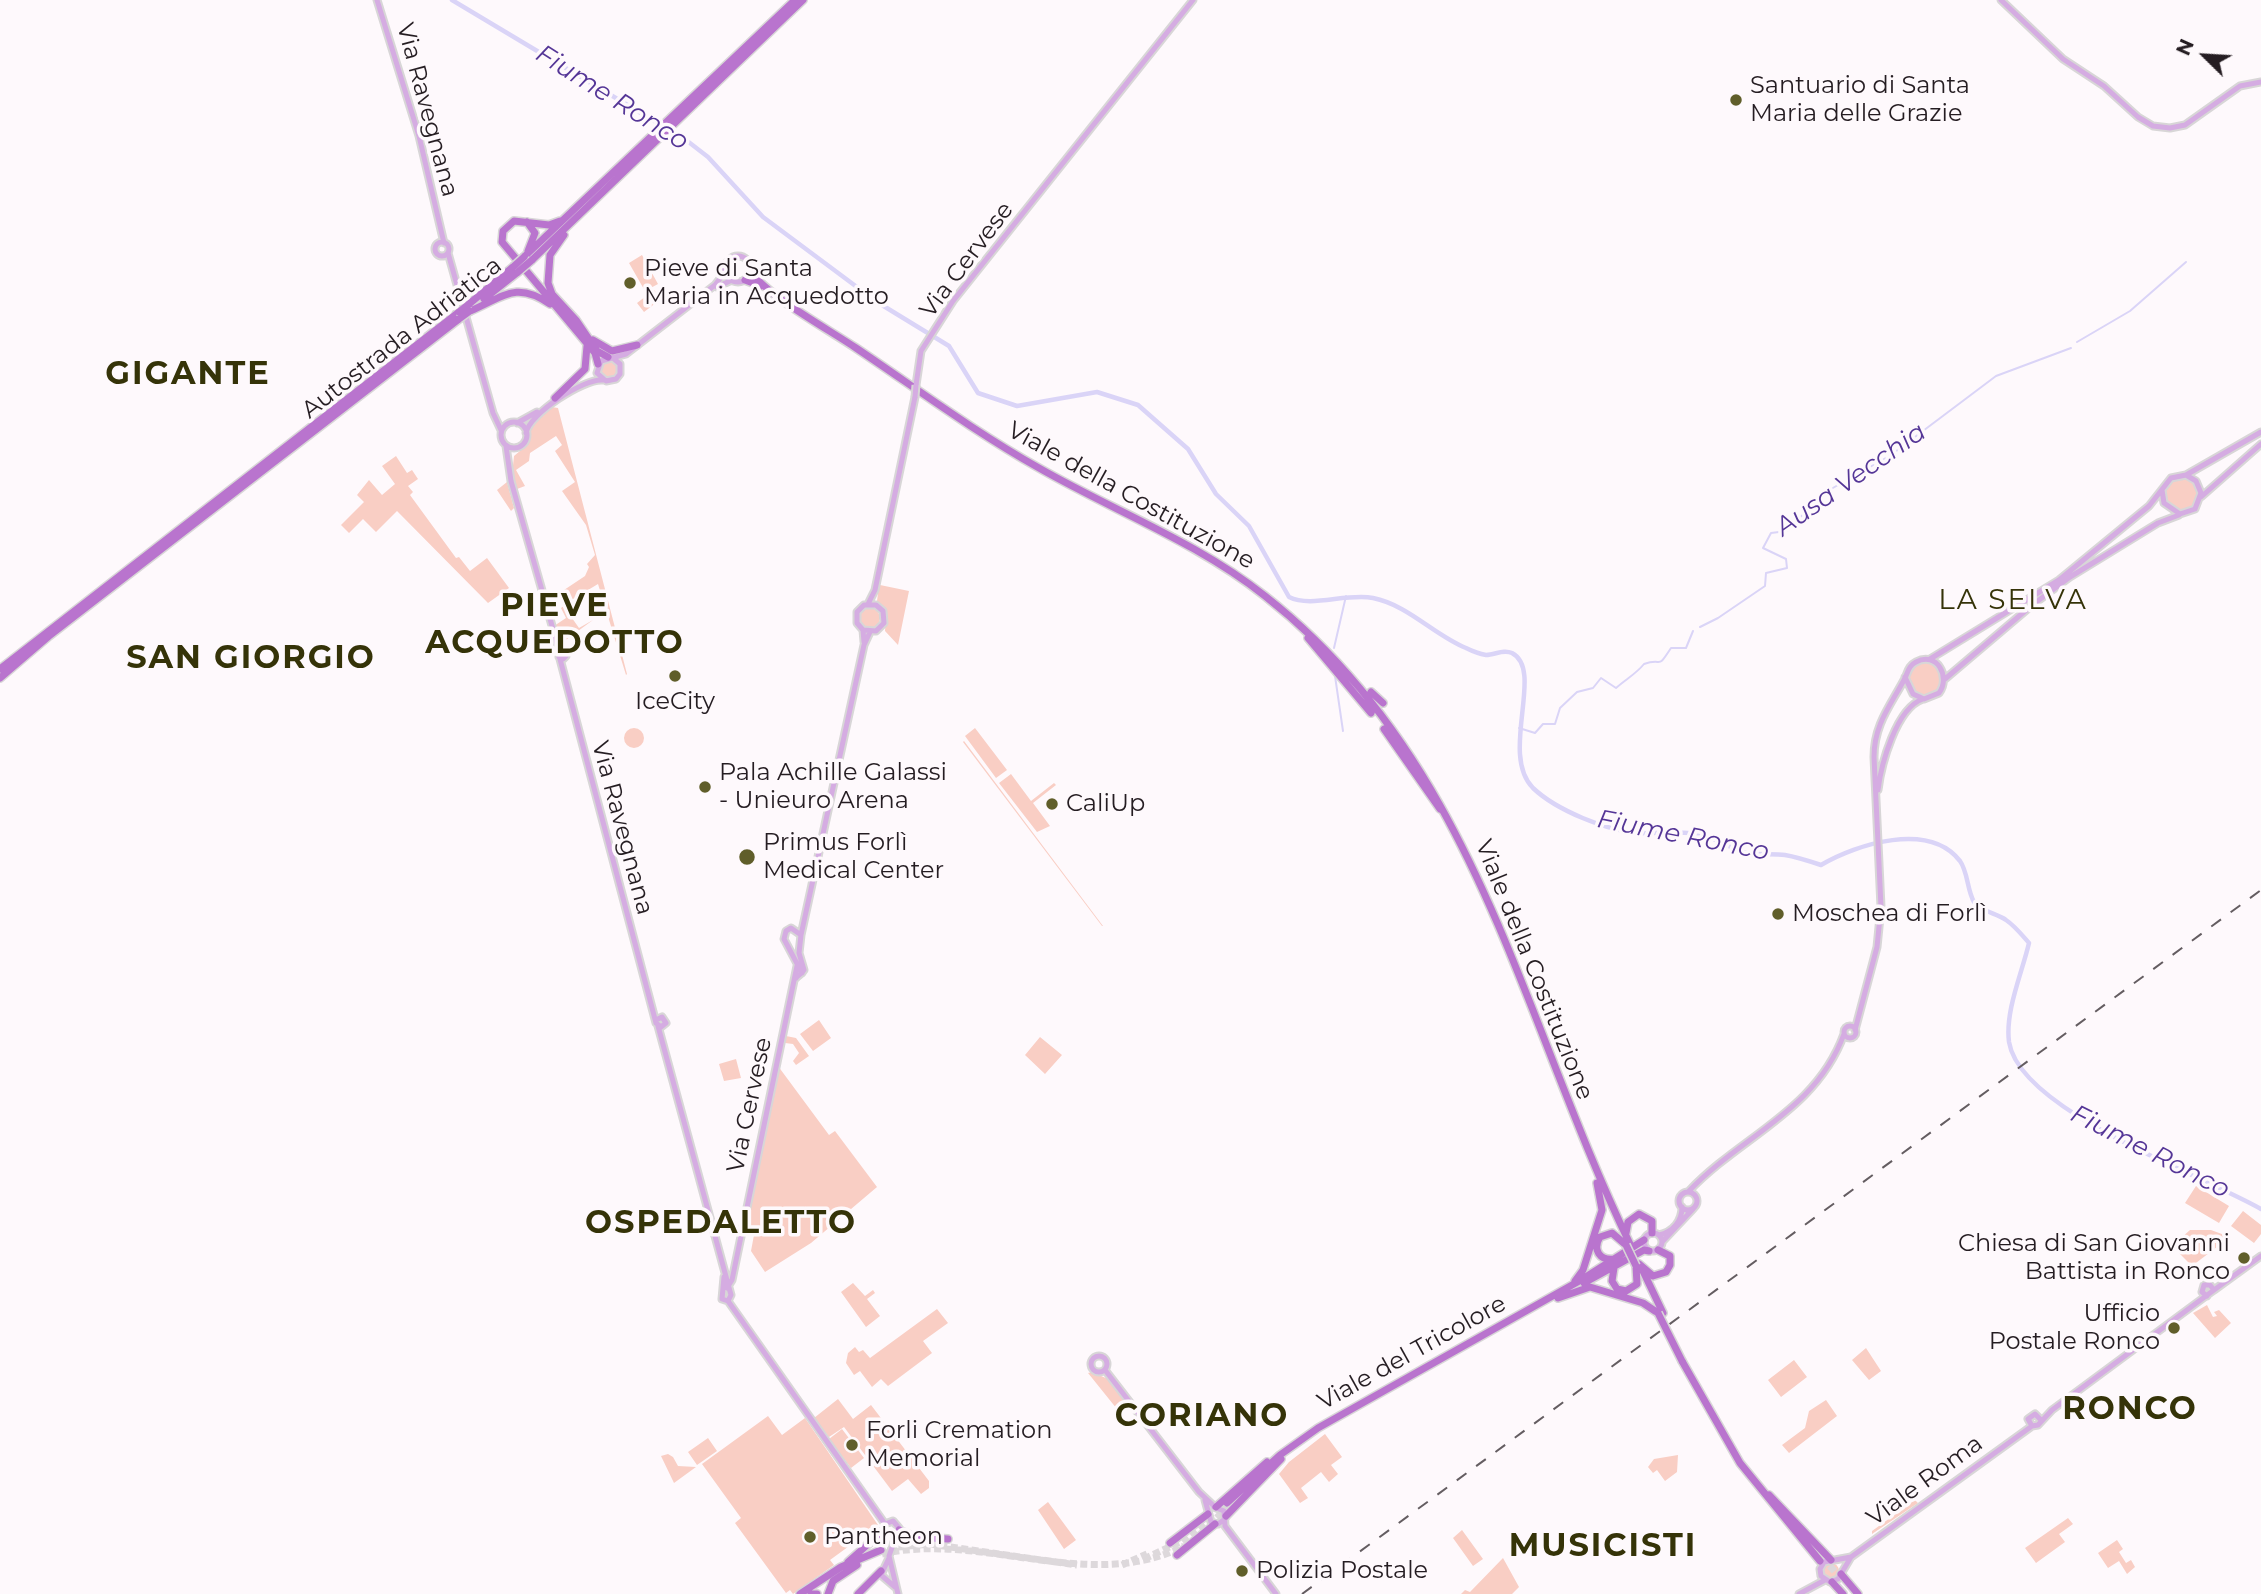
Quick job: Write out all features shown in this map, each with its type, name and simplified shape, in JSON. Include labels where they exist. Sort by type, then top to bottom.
[{"type":"highway","name":"Autostrada Adriatica","points":[[680,114],[795,0]]},
{"type":"highway","name":"Autostrada Adriatica","points":[[528,259],[601,186],[803,0]]},
{"type":"highway","name":"Autostrada Adriatica","points":[[0,678],[49,636],[515,270],[582,213],[640,152]]},
{"type":"highway","points":[[601,186],[557,223],[517,220],[509,223],[503,231],[502,242],[547,297],[587,335],[597,351],[610,358]]},
{"type":"highway","points":[[582,213],[560,240],[548,263],[550,289],[587,346],[595,353],[597,367]]},
{"type":"highway","points":[[526,221],[535,233],[528,259]]},
{"type":"highway","points":[[751,272],[760,282],[966,425]]},
{"type":"highway","points":[[746,280],[759,285],[966,425]]},
{"type":"highway","points":[[469,307],[508,292],[517,292],[536,295],[560,307]]},
{"type":"highway","points":[[587,335],[612,351],[637,345]]},
{"type":"highway","points":[[555,398],[583,372],[588,358],[587,346]]},
{"type":"highway","name":"Autostrada Adriatica","points":[[0,669],[357,394]]},
{"type":"highway","name":"Viale della Costituzione","points":[[966,425],[1043,474],[1220,569],[1305,631],[1394,732],[1438,798],[1491,904],[1579,1135],[1628,1244]]},
{"type":"highway","points":[[1305,631],[1383,703]]},
{"type":"highway","points":[[1395,720],[1424,767],[1438,798]]},
{"type":"highway","points":[[1384,729],[1440,809]]},
{"type":"highway","name":"Viale della Costituzione","points":[[1394,732],[1440,809],[1489,908],[1525,996]]},
{"type":"highway","points":[[1579,1135],[1597,1183],[1683,1359]]},
{"type":"highway","points":[[1557,1296],[1577,1280],[1584,1266],[1602,1210],[1597,1183]]},
{"type":"highway","points":[[1628,1244],[1626,1225],[1635,1215],[1650,1218],[1656,1234]]},
{"type":"highway","points":[[1628,1244],[1612,1233],[1600,1237],[1596,1246],[1598,1254],[1606,1260],[1616,1262],[1649,1251]]},
{"type":"highway","points":[[1557,1296],[1616,1262],[1644,1241]]},
{"type":"highway","points":[[1638,1265],[1647,1273],[1657,1276],[1666,1272],[1670,1265],[1668,1254],[1660,1246]]},
{"type":"highway","points":[[1616,1262],[1611,1277],[1620,1293]]},
{"type":"highway","points":[[1620,1293],[1637,1284],[1638,1265]]},
{"type":"highway","points":[[1638,1265],[1658,1313],[1728,1441],[1767,1495],[1825,1564]]},
{"type":"highway","points":[[1557,1296],[1586,1287],[1620,1293],[1658,1313]]},
{"type":"highway","name":"Viale del Tricolore","points":[[1228,1505],[1281,1457],[1345,1411],[1557,1296]]},
{"type":"highway","points":[[1216,1507],[1260,1466],[1281,1457]]},
{"type":"highway","points":[[1225,1517],[1281,1457]]},
{"type":"highway","points":[[1767,1495],[1825,1564]]},
{"type":"highway","points":[[1170,1543],[1209,1513]]},
{"type":"highway","points":[[1177,1555],[1217,1524]]},
{"type":"highway","points":[[800,1594],[841,1567],[886,1530]]},
{"type":"highway","points":[[897,1532],[914,1537],[948,1539]]},
{"type":"highway","points":[[841,1567],[884,1554]]},
{"type":"highway","points":[[808,1594],[857,1565],[884,1554]]},
{"type":"highway","points":[[828,1594],[833,1581],[857,1565]]},
{"type":"highway","points":[[1842,1571],[1853,1594]]},
{"type":"highway","points":[[858,1594],[872,1579],[884,1572]]},
{"type":"highway","points":[[1835,1582],[1853,1594]]},
{"type":"highway","points":[[1835,1582],[1843,1594]]},
{"type":"highway","points":[[808,1594],[817,1594]]},
{"type":"main road","name":"Via Ravegnana","points":[[377,0],[419,135],[444,243]]},
{"type":"main road","name":"Via Cervese","points":[[793,984],[802,973],[799,943],[864,645],[866,631],[856,616],[860,608],[868,604],[875,590],[923,347],[959,293],[1193,0]]},
{"type":"main road","points":[[2001,0],[2063,59],[2104,86],[2137,117],[2153,126],[2169,128],[2185,125],[2240,86],[2261,82]]},
{"type":"main road","name":"Via Ravegnana","points":[[437,244],[440,231]]},
{"type":"main road","points":[[452,268],[436,251],[437,244],[444,243],[449,247],[448,253],[491,406],[501,430],[501,440],[506,446],[518,448]]},
{"type":"main road","points":[[440,256],[448,253]]},
{"type":"main road","points":[[501,430],[527,419],[555,398],[590,378],[597,367],[610,358],[626,354],[715,285],[726,271],[729,260],[740,256],[749,261],[751,272],[746,280],[732,280],[701,299],[628,356],[616,379],[592,380],[556,401],[530,422],[526,440],[511,455],[508,470]]},
{"type":"main road","points":[[726,271],[732,280]]},
{"type":"main road","points":[[610,358],[621,366]]},
{"type":"main road","points":[[597,367],[603,380]]},
{"type":"main road","points":[[491,406],[503,420],[514,423],[527,433]]},
{"type":"main road","points":[[1704,1178],[1693,1209],[1660,1246],[1649,1251],[1644,1241],[1675,1226],[1682,1215],[1680,1197],[1689,1191],[1704,1178],[1783,1118],[1805,1097],[1852,1028],[1877,947],[1881,907],[1874,747],[1885,711],[1913,663],[1929,660],[2047,588],[2149,506],[2171,478],[2186,475],[2261,432]]},
{"type":"main road","points":[[1876,811],[1881,772],[1889,747],[1910,708],[1939,693],[1945,679],[2031,606],[2070,578],[2158,523],[2195,509],[2201,498],[2261,444]]},
{"type":"main road","name":"Via Ravegnana","points":[[506,446],[508,470],[561,658],[651,1001],[660,1022],[659,1036],[726,1286],[731,1296],[728,1301],[886,1530],[891,1545]]},
{"type":"main road","points":[[2186,475],[2196,481],[2201,498]]},
{"type":"main road","points":[[2162,490],[2164,503],[2179,514]]},
{"type":"main road","name":"Via Cervese","points":[[866,631],[879,629],[885,619],[883,611],[876,605],[875,590]]},
{"type":"main road","points":[[868,604],[876,605]]},
{"type":"main road","points":[[1929,660],[1938,665],[1945,679]]},
{"type":"main road","points":[[1906,677],[1908,690],[1924,699]]},
{"type":"main road","name":"Via Cervese","points":[[789,945],[784,934],[799,925],[808,911]]},
{"type":"main road","points":[[793,928],[801,935]]},
{"type":"main road","points":[[799,943],[789,945],[802,973]]},
{"type":"main road","name":"Via Cervese","points":[[726,1286],[733,1274],[797,966]]},
{"type":"main road","points":[[1846,1036],[1854,1036],[1852,1028]]},
{"type":"main road","points":[[1689,1191],[1697,1197]]},
{"type":"main road","points":[[1682,1207],[1693,1209]]},
{"type":"main road","points":[[1656,1234],[1660,1246]]},
{"type":"main road","points":[[2205,1294],[2203,1287],[2223,1284],[2261,1256]]},
{"type":"main road","points":[[2032,1426],[2028,1419],[2031,1414],[2039,1417],[2052,1410],[2198,1303],[2212,1287]]},
{"type":"main road","points":[[1105,1370],[1203,1498],[1217,1524],[1275,1594]]},
{"type":"main road","name":"Viale Roma","points":[[1835,1582],[1851,1557],[2019,1434],[2038,1425],[2039,1417]]},
{"type":"main road","name":"Viale Roma","points":[[2019,1434],[2028,1419]]},
{"type":"main road","points":[[1203,1498],[1223,1509],[1225,1526],[1275,1594]]},
{"type":"main road","points":[[1209,1513],[1216,1507]]},
{"type":"main road","points":[[1217,1524],[1225,1517]]},
{"type":"main road","points":[[895,1522],[897,1532],[886,1530],[895,1522]]},
{"type":"main road","name":"Via Ravegnana","points":[[884,1572],[884,1554],[897,1532]]},
{"type":"main road","name":"Viale Roma","points":[[1825,1564],[1851,1557]]},
{"type":"main road","points":[[1825,1564],[1842,1571]]},
{"type":"main road","points":[[1814,1584],[1835,1582],[1825,1564]]},
{"type":"main road","points":[[1799,1594],[1814,1584],[1825,1564]]},
{"type":"main road","points":[[884,1572],[894,1575],[898,1593]]},
{"type":"main road","points":[[884,1572],[898,1593]]},
{"type":"shaded area","points":[[642,255],[658,284],[645,291],[629,263]]},
{"type":"shaded area","points":[[654,290],[661,299],[644,312],[637,303]]},
{"type":"shaded area","points":[[609,360],[615,363],[618,369],[615,375],[609,378],[603,375],[600,369],[603,363]]},
{"type":"shaded area","points":[[552,407],[558,408],[626,675],[598,584],[568,602],[564,590],[585,576],[589,567],[587,564],[595,555],[586,525],[562,491],[575,482],[555,451],[562,445],[556,436],[530,453],[529,461],[516,470],[525,486],[517,489],[512,475],[514,456],[527,445],[532,425]]},
{"type":"shaded area","points":[[396,456],[407,473],[412,470],[418,479],[408,486],[413,492],[410,495],[456,558],[459,557],[470,571],[487,558],[509,588],[488,603],[397,511],[376,532],[363,519],[349,533],[341,525],[364,502],[357,495],[369,480],[382,495],[395,484],[382,466]]},
{"type":"shaded area","points":[[2181,477],[2193,482],[2198,494],[2193,506],[2181,511],[2169,506],[2164,494],[2169,482]]},
{"type":"shaded area","points":[[507,482],[514,508],[511,511],[497,490]]},
{"type":"shaded area","points":[[881,570],[880,585],[909,591],[898,645],[885,631],[886,614],[877,601]]},
{"type":"shaded area","points":[[567,604],[565,608],[579,628],[593,620],[563,642],[554,626],[566,618],[561,608]]},
{"type":"shaded area","points":[[870,608],[877,611],[880,618],[877,625],[870,628],[863,625],[860,618],[863,611]]},
{"type":"shaded area","points":[[1925,662],[1937,667],[1942,679],[1937,691],[1925,696],[1913,691],[1908,679],[1913,667]]},
{"type":"shaded area","points":[[634,728],[641,731],[644,738],[641,745],[634,748],[627,745],[624,738],[627,731]]},
{"type":"shaded area","points":[[975,728],[1007,770],[996,778],[965,736]]},
{"type":"shaded area","points":[[964,741],[1103,926],[963,742]]},
{"type":"shaded area","points":[[1011,774],[1031,801],[1054,783],[1056,785],[1033,803],[1050,826],[1037,832],[999,783]]},
{"type":"shaded area","points":[[819,1020],[831,1038],[813,1051],[800,1034]]},
{"type":"shaded area","points":[[786,1036],[796,1038],[809,1056],[796,1065],[793,1061],[799,1053],[793,1044],[785,1043]]},
{"type":"shaded area","points":[[1040,1037],[1062,1055],[1045,1074],[1025,1055]]},
{"type":"shaded area","points":[[736,1059],[741,1078],[724,1081],[719,1064]]},
{"type":"shaded area","points":[[778,1066],[829,1135],[835,1131],[877,1187],[811,1243],[765,1272],[751,1251],[754,1235],[745,1224]]},
{"type":"shaded area","points":[[2196,1186],[2229,1206],[2219,1223],[2185,1203]]},
{"type":"shaded area","points":[[2243,1211],[2261,1225],[2261,1234],[2254,1243],[2231,1226]]},
{"type":"shaded area","points":[[2190,1230],[2211,1230],[2230,1237],[2192,1266],[2172,1246]]},
{"type":"shaded area","points":[[853,1283],[865,1296],[873,1290],[875,1293],[867,1299],[880,1316],[866,1327],[841,1292]]},
{"type":"shaded area","points":[[2207,1305],[2213,1317],[2217,1316],[2214,1312],[2219,1310],[2231,1323],[2215,1338],[2193,1313]]},
{"type":"shaded area","points":[[937,1309],[948,1323],[923,1341],[932,1353],[888,1386],[881,1379],[872,1387],[860,1371],[854,1375],[846,1363],[848,1353],[855,1347],[859,1352],[863,1350],[870,1358]]},
{"type":"shaded area","points":[[1866,1348],[1881,1371],[1869,1380],[1852,1360]]},
{"type":"shaded area","points":[[1794,1360],[1807,1377],[1781,1397],[1768,1380]]},
{"type":"shaded area","points":[[1092,1372],[1108,1379],[1130,1408],[1121,1414],[1088,1373]]},
{"type":"shaded area","points":[[838,1399],[853,1419],[871,1405],[929,1481],[929,1488],[921,1494],[908,1479],[892,1491],[844,1427],[829,1437],[814,1418]]},
{"type":"shaded area","points":[[1826,1400],[1837,1416],[1789,1453],[1782,1445],[1805,1428],[1809,1411]]},
{"type":"shaded area","points":[[768,1416],[782,1435],[805,1418],[878,1525],[830,1560],[834,1565],[793,1594],[790,1590],[786,1593],[735,1523],[741,1518],[702,1464]]},
{"type":"shaded area","points":[[842,1429],[864,1458],[851,1468],[829,1439]]},
{"type":"shaded area","points":[[1325,1434],[1342,1457],[1331,1465],[1338,1474],[1329,1482],[1321,1472],[1301,1488],[1308,1498],[1300,1503],[1279,1474],[1289,1462]]},
{"type":"shaded area","points":[[708,1438],[717,1451],[697,1465],[688,1452]]},
{"type":"shaded area","points":[[668,1454],[678,1466],[696,1467],[674,1483],[661,1456]]},
{"type":"shaded area","points":[[1678,1455],[1677,1472],[1665,1481],[1657,1470],[1653,1473],[1648,1467],[1654,1459]]},
{"type":"shaded area","points":[[1915,1500],[1918,1503],[1872,1534],[1872,1531]]},
{"type":"shaded area","points":[[1048,1502],[1076,1540],[1064,1549],[1038,1510]]},
{"type":"shaded area","points":[[2068,1518],[2073,1524],[2059,1534],[2065,1542],[2036,1563],[2025,1548]]},
{"type":"shaded area","points":[[1462,1530],[1483,1559],[1473,1566],[1453,1538]]},
{"type":"shaded area","points":[[2117,1540],[2123,1549],[2119,1552],[2126,1563],[2131,1560],[2135,1567],[2127,1574],[2119,1561],[2108,1568],[2098,1553]]},
{"type":"shaded area","points":[[1503,1558],[1519,1587],[1512,1594],[1461,1594],[1465,1590],[1470,1592]]},
{"type":"shaded area","points":[[1831,1563],[1837,1565],[1837,1577],[1831,1579],[1825,1577],[1823,1571],[1825,1565]]},
{"type":"waterway","name":"Fiume Ronco","points":[[452,0],[686,140],[708,157],[763,217],[877,302],[949,346],[978,393],[1017,406],[1097,392],[1138,405],[1188,449],[1216,494],[1249,526],[1289,597],[1308,601],[1373,598],[1398,607],[1473,651],[1486,655],[1512,653],[1521,662],[1524,676],[1520,735],[1524,773],[1533,788],[1555,804],[1612,828],[1639,833],[1680,832],[1703,835],[1742,852],[1785,855],[1821,865],[1854,850],[1892,840],[1912,839],[1947,849],[1963,865],[1974,902],[2009,922],[2029,943],[2008,1030],[2009,1042],[2021,1068],[2045,1092],[2117,1139],[2261,1209]]},
{"type":"waterway","name":"Ausa Vecchia","points":[[2077,342],[2130,311],[2186,262]]},
{"type":"waterway","name":"Ausa Vecchia","points":[[1700,627],[1765,586],[1766,573],[1787,568],[1786,559],[1763,548],[1771,533],[1787,531],[1824,493],[1891,455],[1996,376],[2071,348]]},
{"type":"waterway","points":[[1334,648],[1346,596]]},
{"type":"waterway","name":"Ausa Vecchia","points":[[1519,728],[1535,733],[1543,724],[1555,724],[1560,708],[1577,692],[1593,688],[1601,678],[1616,688],[1644,664],[1661,661],[1671,648],[1686,648],[1693,631]]},
{"type":"waterway","points":[[1335,676],[1343,731]]},
{"type":"tunnel","points":[[1209,1525],[1229,1506]]},
{"type":"tunnel","points":[[1144,1559],[1180,1542],[1211,1518]]},
{"type":"tunnel","points":[[888,1548],[929,1544],[1077,1565]]},
{"type":"tunnel","points":[[882,1554],[920,1549],[958,1550],[1074,1564],[1112,1564],[1148,1559],[1184,1546]]},
{"type":"tunnel","points":[[1122,1565],[1147,1554]]},
{"type":"tunnel","points":[[1823,1558],[1842,1580]]},
{"type":"railway","points":[[1302,1594],[2261,890]]},
{"type":"place","name":"Santuario di Santa Maria delle Grazie","points":[[1736,100]]},
{"type":"place","name":"Pieve di Santa Maria in Acquedotto","points":[[630,283]]},
{"type":"place","name":"IceCity","points":[[675,676]]},
{"type":"place","name":"Pala Achille Galassi - Unieuro Arena","points":[[705,787]]},
{"type":"place","name":"CaliUp","points":[[1052,804]]},
{"type":"place","name":"Primus Forlì Medical Center","points":[[747,857]]},
{"type":"place","name":"Moschea di Forlì","points":[[1778,914]]},
{"type":"place","name":"Chiesa di San Giovanni Battista in Ronco","points":[[2244,1258]]},
{"type":"place","name":"Ufficio Postale Ronco","points":[[2174,1328]]},
{"type":"place","name":"Forli Cremation Memorial","points":[[852,1445]]},
{"type":"place","name":"Pantheon","points":[[810,1537]]},
{"type":"place","name":"Polizia Postale","points":[[1242,1571]]},
{"type":"district","name":"GIGANTE","points":[[188,375]]},
{"type":"district","name":"LA SELVA","points":[[2013,601]]},
{"type":"district","name":"PIEVE ACQUEDOTTO","points":[[555,626]]},
{"type":"district","name":"SAN GIORGIO","points":[[251,659]]},
{"type":"district","name":"OSPEDALETTO","points":[[721,1224]]},
{"type":"district","name":"RONCO","points":[[2130,1410]]},
{"type":"district","name":"CORIANO","points":[[1202,1417]]},
{"type":"district","name":"MUSICISTI","points":[[1603,1547]]}]
